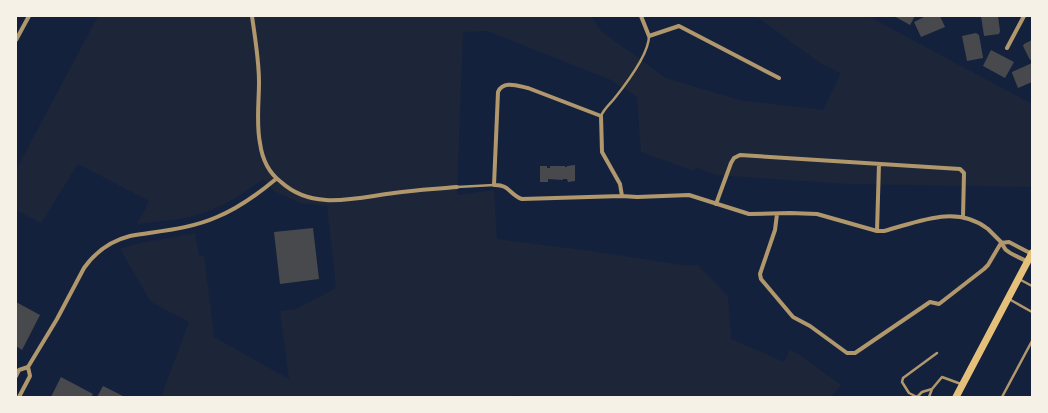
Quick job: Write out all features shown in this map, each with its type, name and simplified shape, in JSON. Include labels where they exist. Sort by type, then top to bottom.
[{"type":"main road","points":[[956,397],[1032,254]]},
{"type":"street","points":[[16,40],[29,16]]},
{"type":"street","points":[[252,16],[258,64],[259,142],[265,162],[276,179],[296,194],[320,201],[347,199],[412,190],[457,187]]},
{"type":"street","points":[[641,16],[649,36],[679,26],[779,78]]},
{"type":"street","points":[[1007,48],[1024,16]]},
{"type":"street","points":[[622,196],[620,184],[602,152],[601,116],[528,88],[504,85],[500,87],[498,92],[494,185],[501,184],[508,188],[517,198],[685,195],[749,214],[817,214],[877,231],[884,231],[931,218],[951,215],[963,217],[988,229],[1001,243],[1005,250],[1028,262]]},
{"type":"street","points":[[716,204],[730,163],[734,158],[740,155],[960,169],[964,173],[963,217]]},
{"type":"street","points":[[877,231],[879,164]]},
{"type":"street","points":[[16,376],[19,370],[28,367],[57,319],[89,260],[103,247],[120,238],[190,226],[216,218],[248,201],[276,179]]},
{"type":"street","points":[[776,214],[775,230],[760,274],[761,279],[793,317],[810,326],[847,353],[855,353],[930,302],[939,304],[988,265],[1001,243]]},
{"type":"street","points":[[1001,243],[1009,242],[1032,254]]},
{"type":"street","points":[[19,397],[30,376],[28,367]]},
{"type":"lane","points":[[601,116],[603,110],[622,88],[643,57],[649,42],[649,36]]},
{"type":"lane","points":[[457,187],[494,185]]},
{"type":"lane","points":[[1019,279],[1032,286]]},
{"type":"lane","points":[[1008,299],[1032,312]]},
{"type":"lane","points":[[1002,397],[1032,341]]},
{"type":"lane","points":[[932,389],[922,392],[917,397],[909,392],[902,382],[903,378],[938,353]]},
{"type":"lane","points":[[929,397],[932,389],[942,377],[962,384]]},
{"type":"shaded area","points":[[98,16],[591,16],[601,31],[666,78],[739,100],[823,110],[841,73],[820,63],[756,16],[868,16],[1032,104],[1032,187],[847,184],[716,175],[696,167],[694,171],[641,152],[637,97],[611,80],[487,31],[463,32],[457,195],[494,190],[497,239],[682,265],[698,265],[728,296],[731,339],[784,362],[790,350],[800,355],[841,385],[831,397],[524,397],[518,395],[505,397],[161,397],[189,322],[151,302],[120,249],[140,243],[195,233],[199,256],[204,255],[214,337],[289,379],[280,311],[296,309],[336,288],[327,206],[300,203],[274,191],[263,179],[234,199],[203,213],[180,219],[137,224],[149,201],[78,164],[41,223],[16,210],[16,170]]},
{"type":"building","points":[[894,16],[915,16],[910,25]]},
{"type":"building","points":[[926,16],[940,16],[945,27],[921,37],[914,22]]},
{"type":"building","points":[[981,16],[998,16],[999,34],[984,36]]},
{"type":"building","points":[[976,33],[979,35],[983,58],[967,61],[962,36]]},
{"type":"building","points":[[1032,40],[1032,59],[1030,60],[1023,46]]},
{"type":"building","points":[[991,50],[1014,62],[1005,78],[983,66]]},
{"type":"building","points":[[1032,63],[1032,82],[1018,88],[1012,72]]},
{"type":"building","points":[[575,165],[575,181],[568,182],[567,179],[548,179],[548,182],[540,182],[540,166],[547,166],[547,168],[550,168],[550,166],[567,167]]},
{"type":"building","points":[[313,228],[319,279],[280,284],[274,232]]},
{"type":"building","points":[[16,302],[40,315],[22,350],[16,346]]},
{"type":"building","points":[[61,377],[93,394],[91,397],[51,397]]},
{"type":"building","points":[[103,386],[125,397],[97,397]]}]
